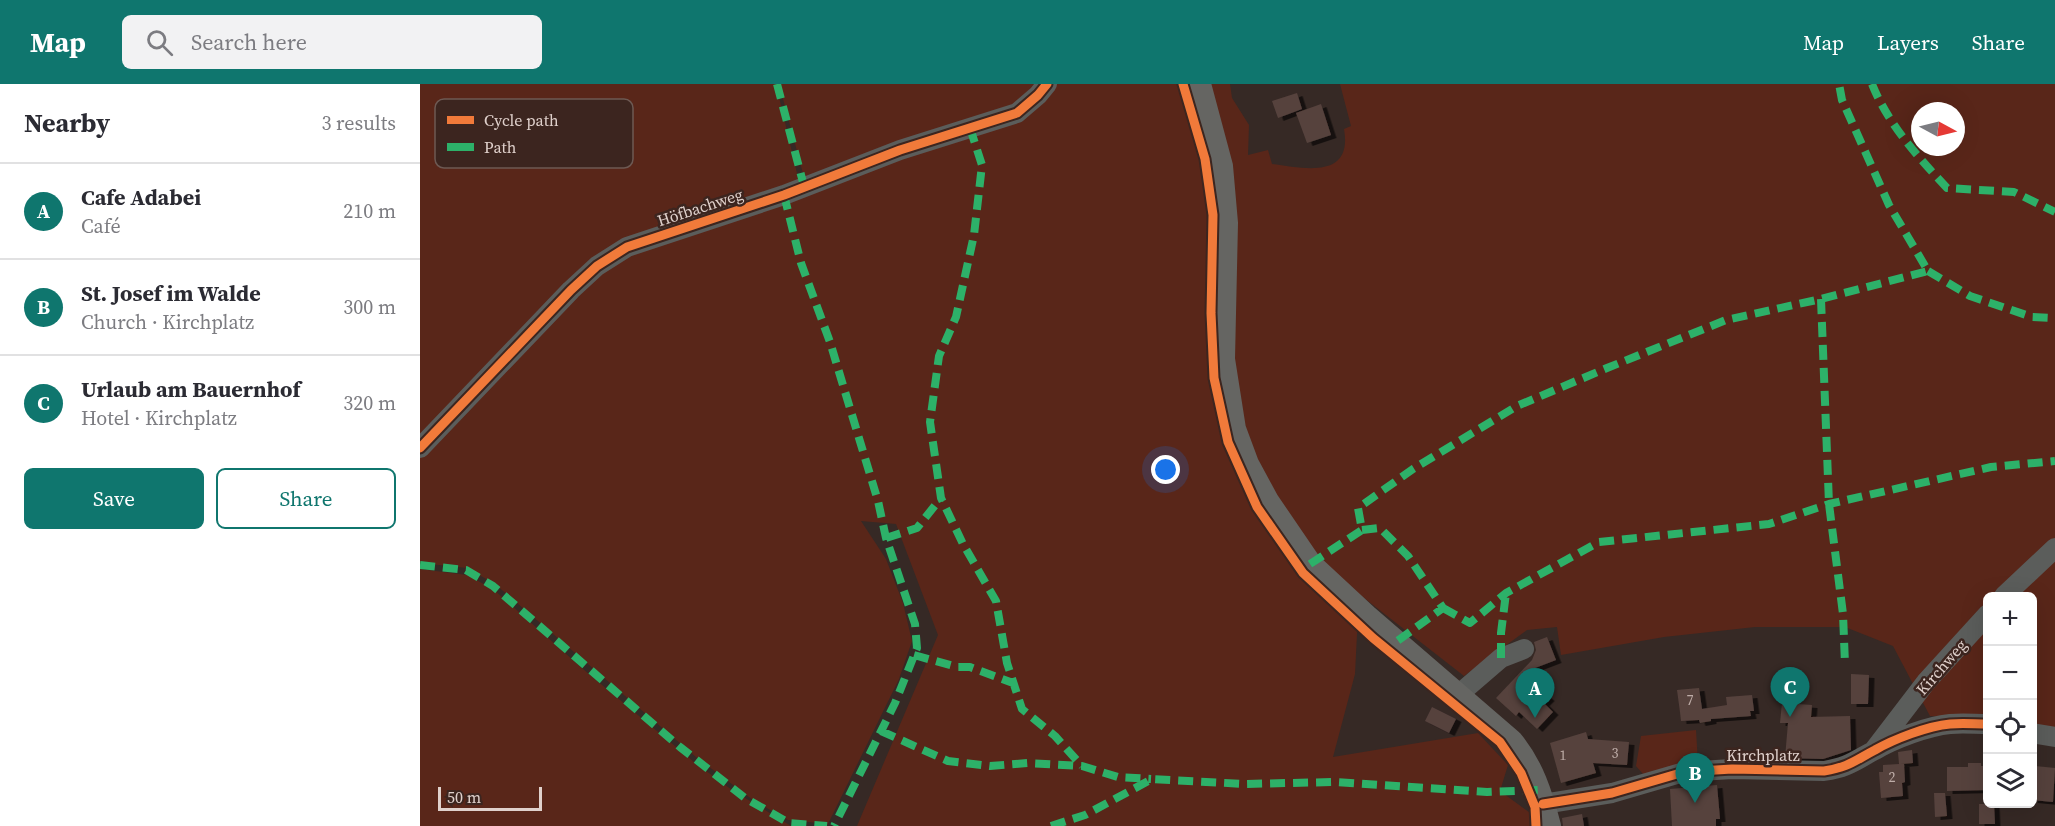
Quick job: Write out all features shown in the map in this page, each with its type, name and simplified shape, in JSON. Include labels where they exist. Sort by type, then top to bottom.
[{"type":"main road","points":[[1198,84],[1221,166],[1226,223],[1223,359],[1234,429],[1247,464],[1267,501],[1310,564],[1366,616],[1511,741],[1522,754],[1539,790],[1546,815]]},
{"type":"street","name":"Höfbachweg","points":[[420,448],[571,290],[597,266],[627,247],[784,195],[900,150],[1017,113],[1047,84]]},
{"type":"street","points":[[2009,592],[2055,548]]},
{"type":"street","name":"Kirchweg","points":[[1874,750],[1926,682],[1983,619]]},
{"type":"street","points":[[1458,695],[1501,658],[1524,650]]},
{"type":"street","points":[[1896,720],[1901,729],[1911,735]]},
{"type":"street","points":[[1874,750],[1911,735],[1948,724],[1983,724]]},
{"type":"street","points":[[2037,734],[2055,737]]},
{"type":"street","name":"Kirchplatz","points":[[1546,815],[1684,772],[1732,769],[1824,771],[1851,765],[1874,750]]},
{"type":"shaded area","points":[[420,84],[776,84],[799,182],[620,243],[420,441]]},
{"type":"shaded area","points":[[779,84],[1230,84],[1232,98],[1249,125],[1248,155],[1268,150],[1272,164],[1311,168],[1334,164],[1341,157],[1345,145],[1344,129],[1351,126],[1340,84],[2055,84],[2055,733],[2037,729],[2037,592],[1983,592],[1983,719],[1930,716],[1893,646],[1845,627],[1755,627],[1664,637],[1561,655],[1557,627],[1527,630],[1464,676],[1359,594],[1355,674],[1333,757],[1478,733],[1508,765],[1500,791],[1537,818],[1538,826],[857,826],[938,635],[896,524],[861,521],[886,559],[903,603],[912,641],[899,679],[828,824],[788,820],[753,800],[696,757],[495,584],[467,568],[420,563],[420,457],[565,302],[628,252],[805,181]]},
{"type":"shaded area","points":[[420,569],[467,575],[493,589],[583,669],[694,762],[732,790],[791,826],[420,826]]},
{"type":"shaded area","points":[[1696,730],[1698,764],[1643,774],[1636,766],[1641,736]]},
{"type":"building","points":[[1297,93],[1302,109],[1278,118],[1272,101]]},
{"type":"building","points":[[1321,104],[1331,135],[1307,143],[1296,113]]},
{"type":"building","points":[[1547,637],[1556,660],[1522,673],[1549,698],[1544,703],[1553,712],[1537,729],[1519,712],[1516,716],[1496,698],[1532,660],[1536,650],[1534,642]]},
{"type":"building","points":[[1851,674],[1869,675],[1868,704],[1851,704]]},
{"type":"building","points":[[1699,688],[1702,709],[1727,705],[1726,697],[1752,695],[1754,711],[1750,711],[1751,716],[1711,719],[1711,721],[1700,723],[1699,720],[1681,721],[1677,690]]},
{"type":"building","points":[[1782,703],[1812,705],[1811,717],[1850,716],[1851,750],[1823,759],[1785,758],[1788,723],[1780,723]]},
{"type":"building","points":[[1432,707],[1456,719],[1449,733],[1425,721]]},
{"type":"building","points":[[1586,732],[1588,739],[1629,742],[1627,765],[1593,763],[1596,773],[1561,783],[1550,743]]},
{"type":"building","points":[[1912,750],[1913,763],[1901,764],[1904,764],[1903,796],[1881,798],[1879,772],[1883,772],[1883,765],[1899,764],[1898,752]]},
{"type":"building","points":[[1968,763],[1981,763],[1983,766],[1983,790],[1947,791],[1947,767],[1968,767]]},
{"type":"building","points":[[2037,766],[2055,768],[2053,802],[2037,800]]},
{"type":"building","points":[[1717,785],[1720,819],[1716,819],[1716,826],[1672,826],[1670,789]]},
{"type":"building","points":[[1934,793],[1945,793],[1947,816],[1935,817]]},
{"type":"building","points":[[1979,804],[1983,804],[1983,808],[1994,808],[1995,824],[1979,824]]},
{"type":"building","points":[[1582,814],[1584,826],[1563,826],[1562,818]]},
{"type":"marked path","points":[[777,84],[804,186]]},
{"type":"marked path","points":[[1310,564],[1362,530],[1358,508],[1413,469],[1517,406],[1726,320],[1821,299],[1928,271],[1889,205],[1842,100],[1839,84]]},
{"type":"marked path","points":[[1872,84],[1895,126],[1947,188],[2014,192],[2055,212]]},
{"type":"marked path","points":[[970,128],[982,165],[974,235],[956,317],[939,356],[930,422],[941,498],[963,544],[996,601],[1007,663],[1022,709],[1055,736],[1082,766]]},
{"type":"marked path","points":[[784,195],[801,263],[830,342],[878,501],[886,538],[915,624],[917,648],[895,703],[834,826]]},
{"type":"marked path","points":[[1928,271],[1970,296],[2032,317],[2055,318]]},
{"type":"marked path","points":[[1821,299],[1829,504],[1843,614],[1845,664]]},
{"type":"marked path","points":[[1443,608],[1470,623],[1506,593],[1599,542],[1769,524],[1829,504],[1991,467],[2055,461]]},
{"type":"marked path","points":[[886,538],[917,528],[941,498]]},
{"type":"marked path","points":[[1362,530],[1380,528],[1408,556],[1443,608],[1396,642]]},
{"type":"marked path","points":[[420,565],[466,570],[493,586],[680,747],[745,798],[789,823],[827,826]]},
{"type":"marked path","points":[[1501,658],[1501,633],[1506,593]]},
{"type":"marked path","points":[[914,655],[957,667],[970,667],[1013,683]]},
{"type":"marked path","points":[[881,731],[948,761],[990,766],[1028,763],[1082,766],[1118,777],[1151,779]]},
{"type":"marked path","points":[[1051,826],[1085,815],[1152,779],[1245,784],[1334,782],[1487,792],[1539,790]]},
{"type":"cycle path","points":[[420,448],[571,290],[597,266],[627,247],[784,195],[900,150],[1017,113],[1047,84]]},
{"type":"cycle path","points":[[1183,84],[1205,159],[1213,215],[1211,313],[1214,378],[1228,442],[1257,507],[1303,573],[1373,638],[1500,742],[1521,773],[1535,807],[1536,826]]},
{"type":"cycle path","points":[[1543,804],[1612,793],[1684,772],[1732,769],[1824,771],[1846,765],[1922,730],[1950,724],[1983,724]]},
{"type":"place","name":"Urlaub am Bauernhof","points":[[1790,717]]},
{"type":"place","name":"Cafe Adabei","points":[[1535,718]]},
{"type":"place","name":"St. Josef im Walde","points":[[1695,803]]}]
